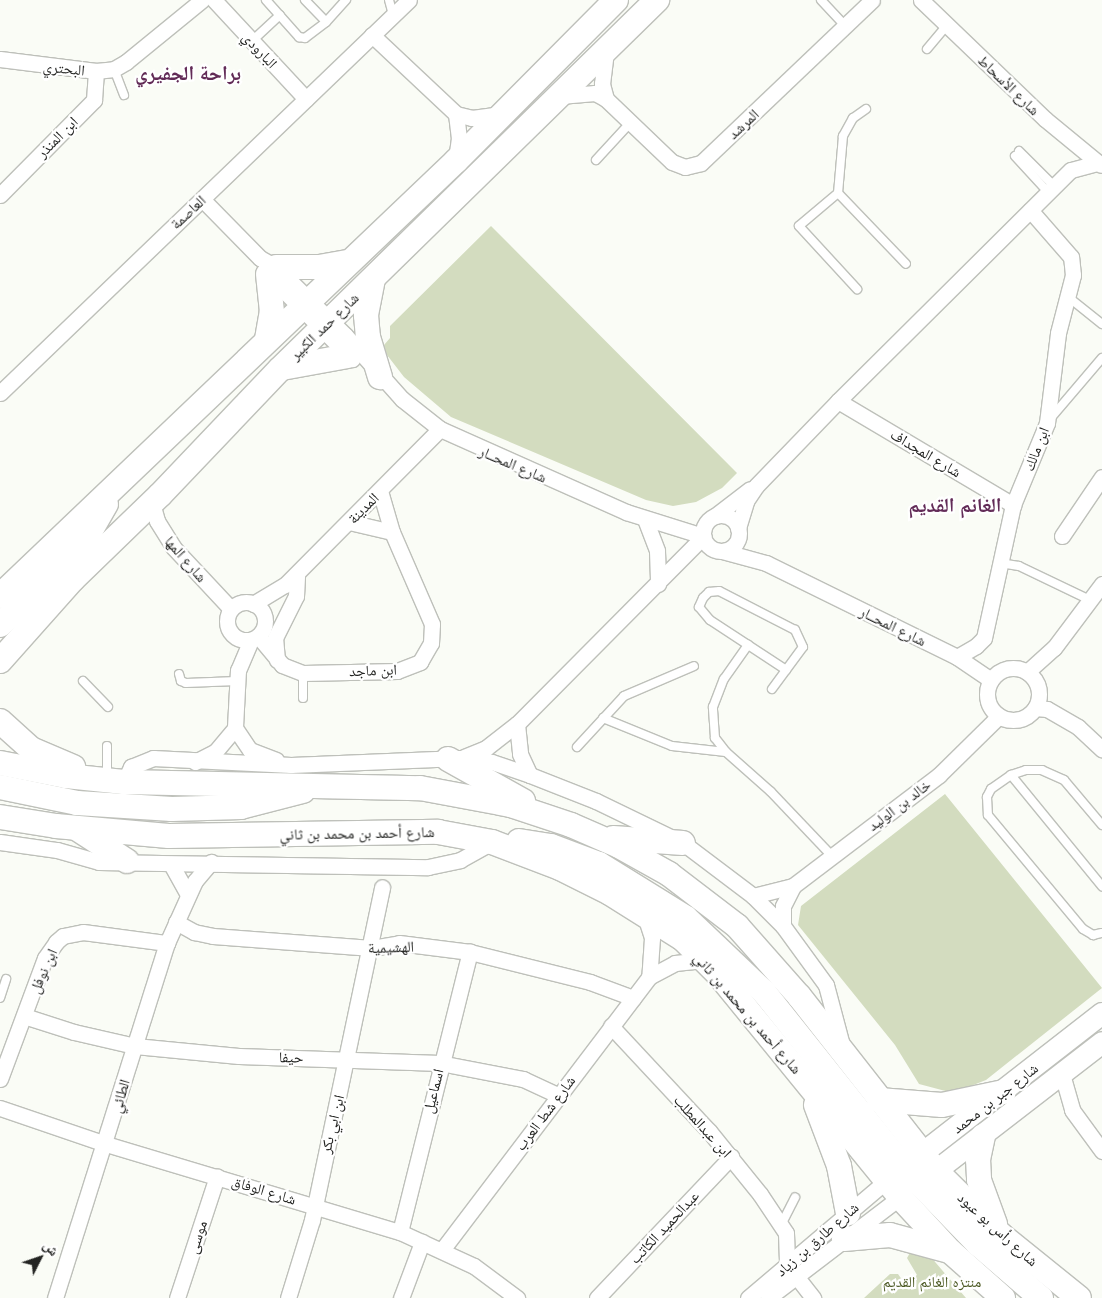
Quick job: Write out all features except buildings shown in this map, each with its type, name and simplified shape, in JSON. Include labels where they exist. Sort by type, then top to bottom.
[{"type":"main road","name":"شارع حمد الكبير","points":[[0,596],[111,491],[346,262],[456,161],[616,0]]},
{"type":"main road","name":"شارع حمد الكبير","points":[[0,661],[73,579],[152,503],[280,369],[606,47],[657,0]]},
{"type":"main road","points":[[267,339],[272,312],[268,266],[319,267],[346,262]]},
{"type":"main road","points":[[373,279],[366,315],[368,337],[380,377]]},
{"type":"main road","points":[[280,369],[348,356]]},
{"type":"main road","points":[[0,625],[82,544],[105,510],[111,491]]},
{"type":"main road","points":[[0,721],[31,749],[116,781]]},
{"type":"main road","points":[[454,758],[543,814]]},
{"type":"main road","points":[[0,763],[116,781],[420,788],[502,803],[543,814],[601,837],[669,874],[737,926],[782,975],[879,1100],[911,1176],[950,1252],[995,1294]]},
{"type":"main road","points":[[0,787],[77,803],[172,809],[253,805],[316,787]]},
{"type":"main road","name":"شارع أحمد بن محمد بن ثاني","points":[[0,817],[76,828],[195,836],[412,830],[492,842],[560,868],[644,913],[682,939],[704,960],[809,1085],[911,1176]]},
{"type":"main road","points":[[76,828],[127,861]]},
{"type":"main road","points":[[601,837],[684,843]]},
{"type":"main road","points":[[492,842],[524,841],[566,851],[618,874],[686,918],[764,992],[911,1176],[978,1244],[1041,1298]]},
{"type":"main road","points":[[809,1085],[839,1166],[848,1213]]},
{"type":"main road","points":[[879,1100],[942,1105],[1004,1092]]},
{"type":"main road","points":[[983,1136],[978,1159],[979,1180],[1001,1235]]},
{"type":"main road","name":"شارع رأس بو عبود","points":[[911,1176],[1001,1235],[1079,1298]]},
{"type":"main road","points":[[844,1239],[890,1235],[950,1252]]},
{"type":"street","points":[[120,66],[202,0]]},
{"type":"street","name":"البارودي","points":[[214,0],[306,99]]},
{"type":"street","name":"العاصمة","points":[[2,392],[408,0]]},
{"type":"street","name":"المرشد","points":[[554,98],[584,92],[606,99],[672,162],[685,168],[701,163],[846,27],[872,0]]},
{"type":"street","name":"شارع الأسحاط","points":[[921,0],[1072,144],[1099,164]]},
{"type":"street","points":[[372,35],[456,114],[472,118],[503,114]]},
{"type":"street","points":[[606,47],[602,84],[606,99]]},
{"type":"street","name":"البحتري","points":[[0,59],[96,71],[120,66]]},
{"type":"street","name":"ابن المنذر","points":[[0,195],[94,100],[96,71]]},
{"type":"street","points":[[456,114],[459,138],[456,161]]},
{"type":"street","points":[[1071,170],[1072,144]]},
{"type":"street","points":[[454,758],[486,748],[517,724],[677,567],[703,537],[705,525],[756,486],[838,401],[1051,189],[1071,170],[1099,164]]},
{"type":"street","name":"شارع المحــار","points":[[202,199],[326,325],[380,377],[440,429],[464,442],[645,519],[662,522],[703,537]]},
{"type":"street","name":"ابن مالك","points":[[957,657],[976,646],[984,638],[1013,505],[1047,423],[1049,392],[1067,296],[1073,275],[1071,257],[1030,210]]},
{"type":"street","name":"شارع المحــار","points":[[326,325],[348,356],[380,377]]},
{"type":"street","name":"شارع المجداف","points":[[838,401],[1013,505]]},
{"type":"street","name":"المدينة","points":[[264,617],[285,585],[440,429]]},
{"type":"street","points":[[1062,536],[1102,477]]},
{"type":"street","points":[[677,567],[734,545],[746,501],[756,486]]},
{"type":"street","name":"ابن ماجد","points":[[254,638],[288,669],[303,673],[397,671],[420,662],[427,653],[433,634],[432,624],[392,532],[380,491]]},
{"type":"street","name":"شارع المها","points":[[152,503],[157,521],[173,547],[231,609]]},
{"type":"street","points":[[714,517],[729,517],[739,531]]},
{"type":"street","name":"شارع المحــار","points":[[662,522],[714,517]]},
{"type":"street","points":[[645,519],[657,551],[658,584]]},
{"type":"street","points":[[349,522],[392,532]]},
{"type":"street","name":"شارع المحــار","points":[[739,531],[766,563]]},
{"type":"street","points":[[703,537],[707,545],[721,551]]},
{"type":"street","name":"شارع المحــار","points":[[721,551],[766,563],[957,657],[991,680]]},
{"type":"street","points":[[278,661],[275,638],[294,602],[296,574]]},
{"type":"street","points":[[1027,672],[1054,648],[1102,584]]},
{"type":"street","name":"المدينة","points":[[253,604],[285,585]]},
{"type":"street","points":[[237,675],[254,638],[265,624],[264,617],[253,604],[245,602],[231,609],[226,622],[231,634],[237,675],[235,728],[245,744],[256,754],[291,765]]},
{"type":"street","points":[[231,634],[244,640],[254,638]]},
{"type":"street","points":[[1035,708],[1038,688],[1027,672],[1007,668],[991,680],[987,699],[999,716],[1019,719],[1035,708],[1047,709],[1078,727],[1102,748]]},
{"type":"street","name":"خالد بن الوليد","points":[[783,926],[783,906],[794,886],[939,775],[999,716]]},
{"type":"street","points":[[517,724],[520,754],[530,776]]},
{"type":"street","points":[[195,762],[215,752],[235,728]]},
{"type":"street","points":[[116,781],[131,767],[146,760],[291,765],[454,758],[492,762],[530,776],[596,801],[684,843],[753,896],[783,926],[826,985],[844,1055]]},
{"type":"street","points":[[0,842],[57,850],[99,862],[127,861],[171,864],[211,862],[428,867],[460,860],[492,842]]},
{"type":"street","name":"الطائي","points":[[55,1298],[106,1144],[134,1046],[167,943],[188,895],[211,862]]},
{"type":"street","points":[[171,864],[188,895]]},
{"type":"street","name":"خالد بن الوليد","points":[[753,896],[794,886]]},
{"type":"street","name":"ابن ابي بكر","points":[[288,1298],[308,1238],[313,1205],[372,948],[382,887]]},
{"type":"street","points":[[644,913],[652,938],[649,977]]},
{"type":"street","name":"الهشيمية","points":[[176,922],[194,932],[213,936],[372,948],[399,943],[470,952],[590,982],[633,998]]},
{"type":"street","name":"ابن نوفل","points":[[0,1079],[45,958],[56,942],[73,933],[167,943]]},
{"type":"street","name":"اسماعيل","points":[[400,1232],[440,1063],[470,952]]},
{"type":"street","name":"شارع شط العرب","points":[[442,1250],[649,977],[675,963],[704,960]]},
{"type":"street","name":"شارع جبر بن محمد","points":[[911,1176],[1004,1092],[1102,1013]]},
{"type":"street","name":"حيفا","points":[[24,1016],[74,1032],[134,1046],[239,1056],[348,1058],[440,1063],[523,1079],[558,1095]]},
{"type":"street","name":"ابن عبدالمطلب","points":[[611,1026],[730,1157],[783,1229]]},
{"type":"street","name":"شارع جبر بن محمد","points":[[911,1176],[983,1136],[1102,1042]]},
{"type":"street","points":[[1062,1074],[1072,1110],[1102,1151]]},
{"type":"street","name":"شارع الوفاق","points":[[0,1108],[106,1144],[400,1232],[442,1250],[490,1277],[517,1298]]},
{"type":"street","name":"عبدالحميد الكاتب","points":[[597,1298],[730,1157]]},
{"type":"street","name":"موسى","points":[[177,1298],[217,1176]]},
{"type":"street","name":"شارع طارق بن زياد","points":[[768,1298],[819,1239],[848,1213],[911,1176]]},
{"type":"street","name":"شارع طارق بن زياد","points":[[748,1298],[844,1239],[911,1176]]},
{"type":"street","points":[[783,1229],[802,1239],[819,1239]]},
{"type":"street","points":[[783,1229],[792,1271],[813,1298]]},
{"type":"street","points":[[401,1298],[422,1242]]},
{"type":"lane","points":[[266,0],[302,38],[311,36],[346,0]]},
{"type":"lane","points":[[305,0],[326,22]]},
{"type":"lane","points":[[389,0],[393,15]]},
{"type":"lane","points":[[822,0],[846,27]]},
{"type":"lane","points":[[252,41],[280,15]]},
{"type":"lane","points":[[927,49],[947,26]]},
{"type":"lane","points":[[120,66],[124,95]]},
{"type":"lane","points":[[857,290],[799,226],[838,193],[843,136],[853,118],[866,109]]},
{"type":"lane","points":[[596,160],[630,123]]},
{"type":"lane","points":[[1017,154],[1051,189]]},
{"type":"lane","points":[[838,193],[906,264]]},
{"type":"lane","points":[[1067,296],[1102,324]]},
{"type":"lane","points":[[1047,423],[1102,358]]},
{"type":"lane","points":[[1000,562],[1019,566],[1090,600]]},
{"type":"lane","points":[[772,689],[803,648],[795,630],[735,597],[709,592],[699,607],[702,613],[786,670]]},
{"type":"lane","points":[[748,645],[724,679],[713,707],[716,738],[726,752],[771,792],[832,856]]},
{"type":"lane","points":[[577,747],[603,718],[634,690],[694,666]]},
{"type":"lane","points":[[303,673],[303,698]]},
{"type":"lane","points":[[179,674],[181,681],[186,683],[237,675]]},
{"type":"lane","points":[[83,681],[108,707]]},
{"type":"lane","points":[[603,718],[672,746],[726,752]]},
{"type":"lane","points":[[107,746],[116,781]]},
{"type":"lane","points":[[1102,825],[1057,775],[1034,769],[1011,775],[991,789],[986,806],[988,815],[1083,929],[1093,935],[1102,933]]},
{"type":"lane","points":[[1011,775],[1102,886]]},
{"type":"lane","points":[[1094,815],[1102,809]]},
{"type":"lane","points":[[0,998],[6,979]]},
{"type":"lane","points":[[783,1229],[795,1197]]},
{"type":"green space","points":[[491,226],[737,473],[722,488],[696,502],[673,506],[646,500],[451,417],[404,377],[387,355],[384,345],[390,338],[390,326]]},
{"type":"green space","points":[[945,794],[1102,988],[986,1080],[953,1093],[919,1084],[895,1045],[798,925],[801,906]]},
{"type":"green space","name":"منتزه الغانم القديم","points":[[911,1251],[930,1256],[966,1298],[864,1298],[890,1274],[898,1274],[905,1284],[917,1275],[907,1258]]},
{"type":"district","name":"براحة الجفيري","points":[[188,73]]},
{"type":"district","name":"الغانم القديم","points":[[955,505]]}]
